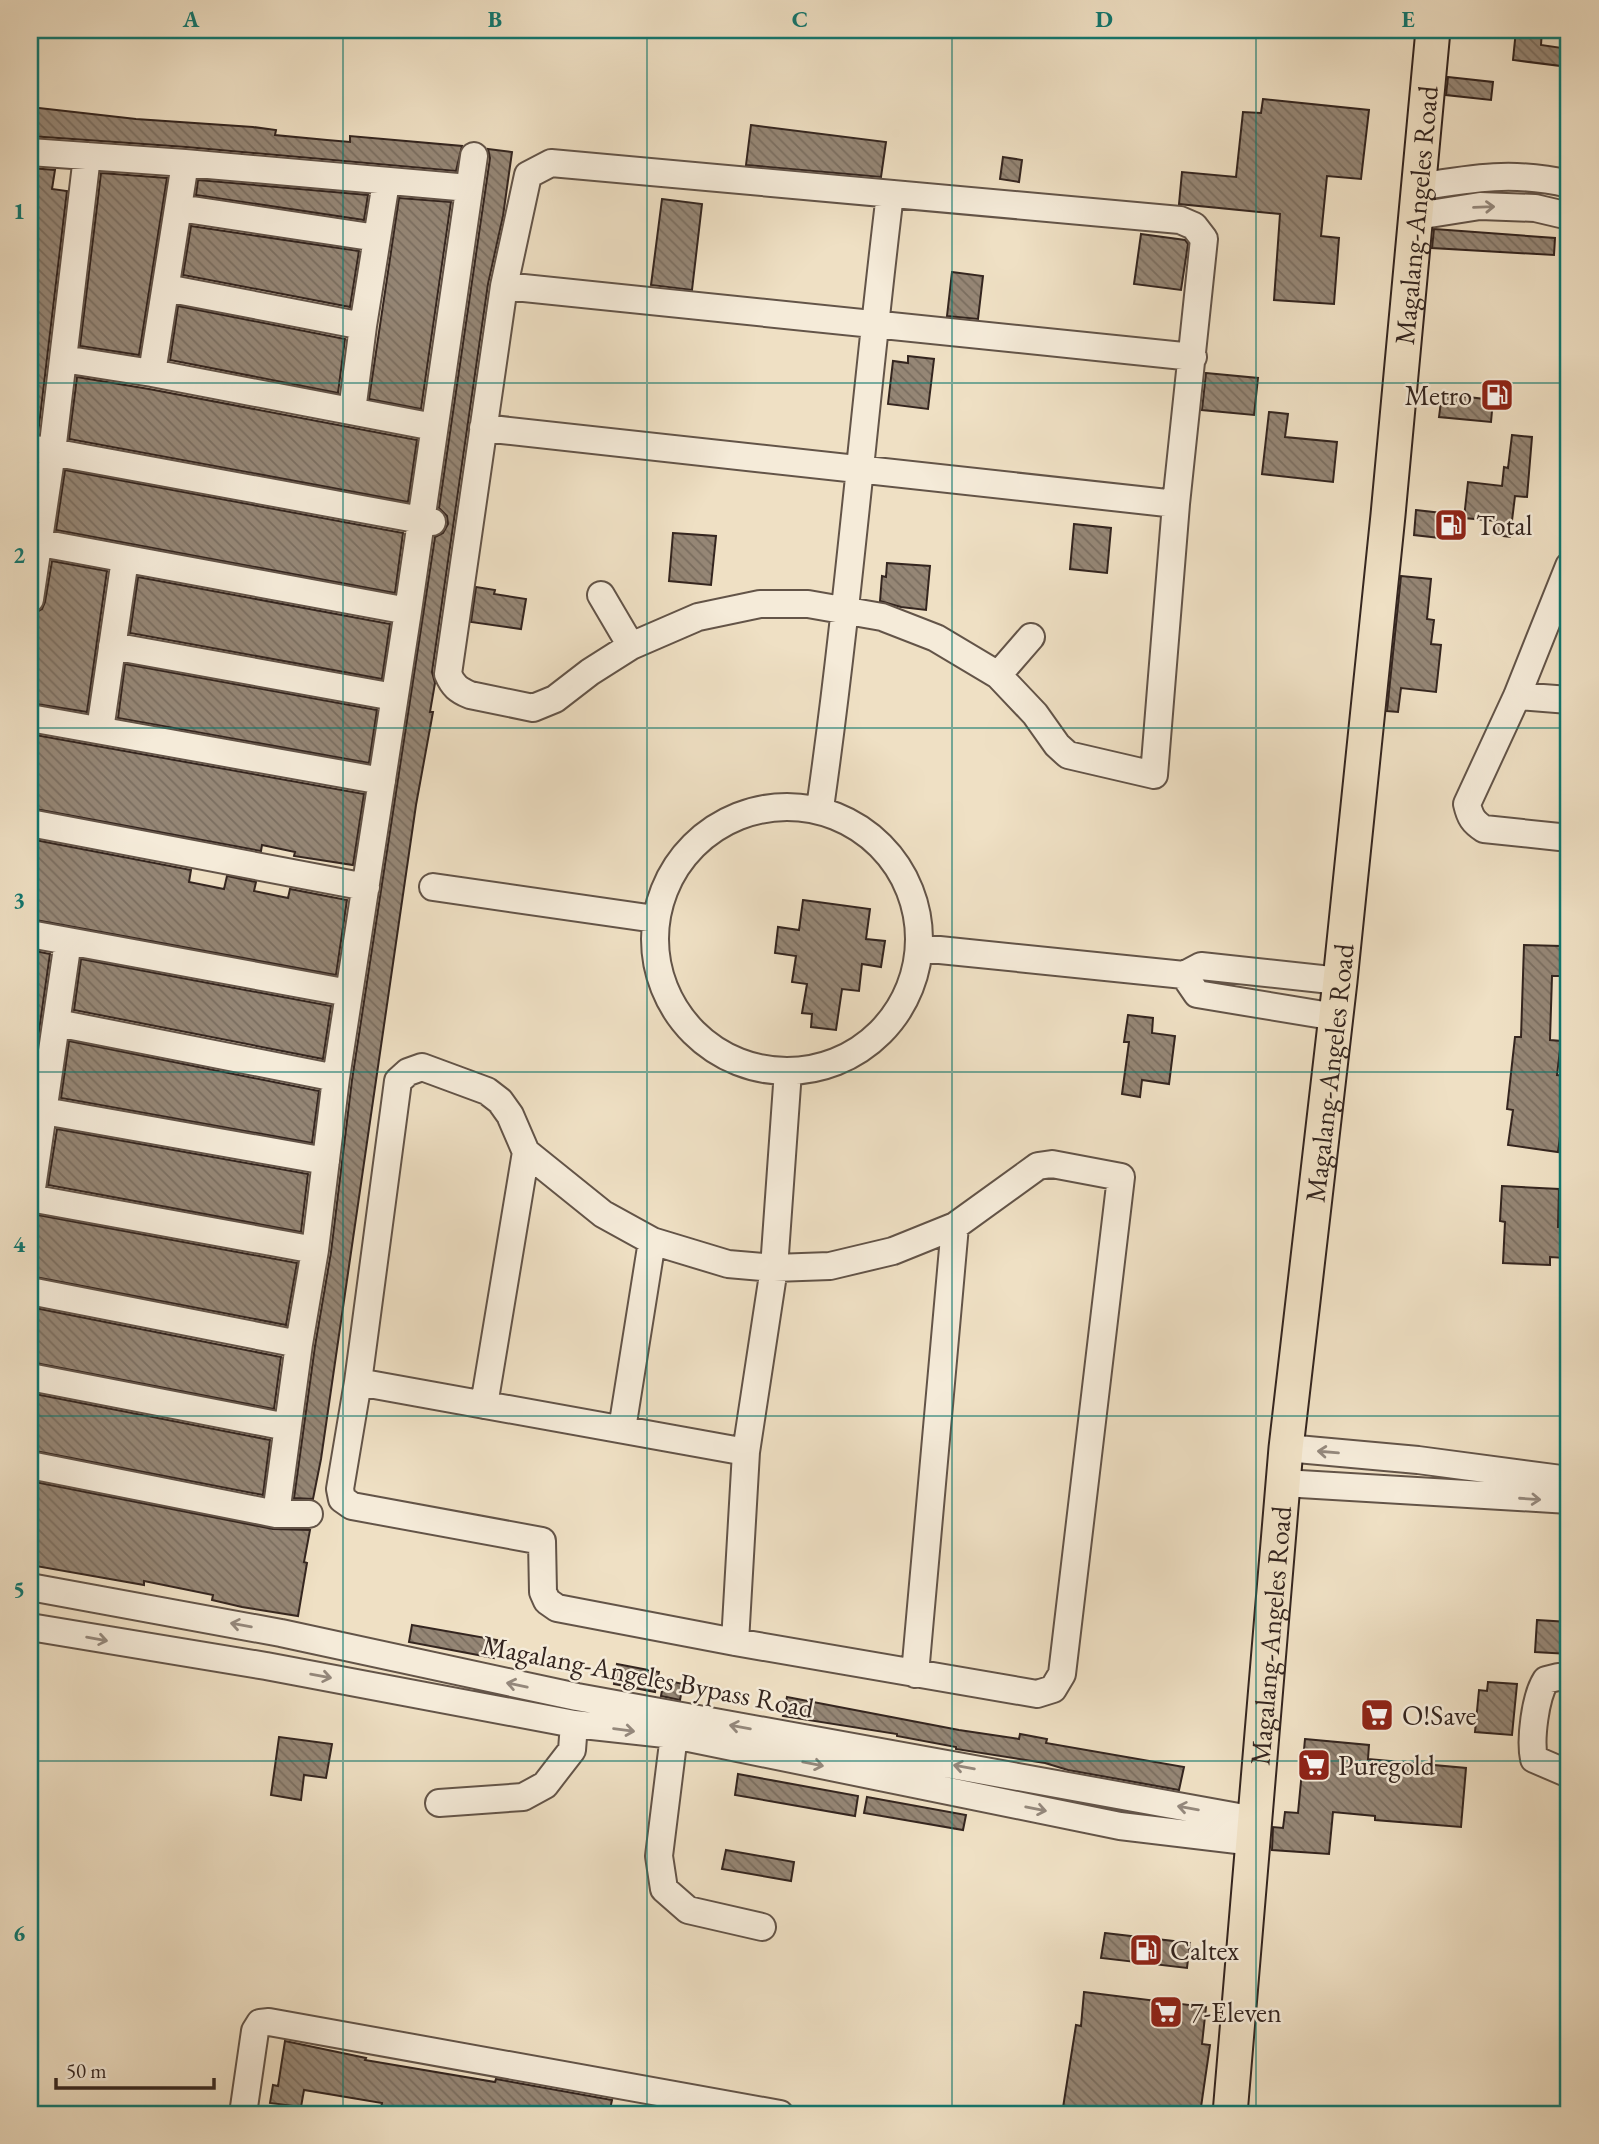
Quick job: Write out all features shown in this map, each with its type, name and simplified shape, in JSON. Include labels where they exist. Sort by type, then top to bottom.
[{"type":"main road","name":"Magalang-Angeles Road","points":[[1230,2114],[1286,1448],[1340,981],[1433,30]]},
{"type":"street","points":[[30,152],[469,188]]},
{"type":"street","points":[[30,599],[41,450],[63,359],[87,156]]},
{"type":"street","points":[[276,1514],[349,993],[408,611],[427,520],[434,427],[474,156]]},
{"type":"street","points":[[152,373],[185,163]]},
{"type":"street","points":[[551,163],[1181,220],[1194,226],[1204,239],[1176,504],[1154,775],[1068,755],[1057,745],[1035,714],[998,675],[936,638],[882,617],[808,604],[760,604],[698,617],[631,646],[555,699],[533,708],[460,691],[452,684],[448,674],[504,286],[528,175],[551,163]]},
{"type":"street","points":[[1418,201],[1482,176],[1540,177],[1569,184]]},
{"type":"street","points":[[352,411],[386,182]]},
{"type":"street","points":[[820,808],[846,610],[858,468],[890,194]]},
{"type":"street","points":[[1418,201],[1535,208],[1569,216]]},
{"type":"street","points":[[179,208],[377,239]]},
{"type":"street","points":[[504,286],[1193,358]]},
{"type":"street","points":[[166,288],[363,326]]},
{"type":"street","points":[[63,359],[152,373],[434,427]]},
{"type":"street","points":[[483,428],[1176,504]]},
{"type":"street","points":[[41,450],[427,520]]},
{"type":"street","points":[[34,542],[408,611]]},
{"type":"street","points":[[100,730],[125,559]]},
{"type":"street","points":[[1569,566],[1517,696],[1467,804],[1470,817],[1484,829],[1569,838]]},
{"type":"street","points":[[601,595],[631,646]]},
{"type":"street","points":[[998,675],[1031,637]]},
{"type":"street","points":[[112,646],[394,697]]},
{"type":"street","points":[[1517,696],[1569,700]]},
{"type":"street","points":[[30,718],[382,781]]},
{"type":"street","points":[[762,808],[820,808],[853,822],[876,838],[897,863],[914,895],[920,928],[915,977],[892,1021],[861,1049],[823,1067],[788,1071],[747,1066],[704,1044],[675,1012],[660,982],[654,954],[655,919],[668,878],[688,850],[722,823],[762,808]]},
{"type":"street","points":[[30,823],[366,887]]},
{"type":"street","points":[[433,887],[655,919]]},
{"type":"street","points":[[30,934],[349,993]]},
{"type":"street","points":[[68,941],[30,1200],[315,1250]]},
{"type":"street","points":[[920,947],[1184,975],[1201,966],[1340,981]]},
{"type":"street","points":[[1184,975],[1197,994],[1336,1017]]},
{"type":"street","points":[[57,1023],[336,1079]]},
{"type":"street","points":[[422,1068],[487,1091],[500,1101],[510,1115],[526,1152],[603,1214],[652,1241],[728,1264],[774,1268],[830,1266],[893,1251],[955,1226],[1038,1166],[1052,1164],[1121,1177],[1062,1674],[1054,1689],[1037,1694],[557,1608],[547,1601],[543,1592],[542,1541],[352,1506],[342,1499],[340,1489],[358,1382],[398,1081],[408,1072],[422,1068]]},
{"type":"street","points":[[735,1642],[746,1452],[774,1268],[788,1071]]},
{"type":"street","points":[[44,1111],[326,1161]]},
{"type":"street","points":[[484,1405],[526,1152]]},
{"type":"street","points":[[915,1674],[955,1226]]},
{"type":"street","points":[[622,1429],[652,1241]]},
{"type":"street","points":[[30,1291],[299,1344]]},
{"type":"street","points":[[30,1377],[287,1427]]},
{"type":"street","points":[[358,1382],[746,1452]]},
{"type":"street","points":[[1286,1448],[1418,1460],[1569,1480]]},
{"type":"street","points":[[1367,1489],[1370,1455]]},
{"type":"street","points":[[1416,1491],[1418,1460]]},
{"type":"street","points":[[30,1465],[276,1514],[309,1514]]},
{"type":"street","points":[[1490,1496],[1493,1469]]},
{"type":"street","points":[[1283,1483],[1569,1500]]},
{"type":"street","name":"Magalang-Angeles Bypass Road","points":[[30,1587],[281,1633],[577,1698],[1254,1831]]},
{"type":"street","name":"Magalang-Angeles Bypass Road","points":[[30,1627],[292,1671],[574,1724],[674,1735],[1120,1826],[1254,1831]]},
{"type":"street","points":[[1569,1678],[1546,1680],[1540,1689],[1532,1748],[1534,1759],[1569,1774]]},
{"type":"street","points":[[439,1803],[523,1797],[545,1784],[572,1750],[574,1724]]},
{"type":"street","points":[[674,1735],[659,1856],[664,1889],[688,1910],[762,1927]]},
{"type":"street","points":[[243,2114],[255,2031],[260,2023],[269,2022],[780,2114]]},
{"type":"building","points":[[1516,30],[1542,30],[1541,45],[1569,49],[1569,67],[1513,60]]},
{"type":"building","points":[[1448,77],[1493,82],[1491,100],[1446,95]]},
{"type":"building","points":[[1263,99],[1369,110],[1361,179],[1327,176],[1321,236],[1339,238],[1334,304],[1274,300],[1280,214],[1179,204],[1182,172],[1236,177],[1243,112],[1261,113]]},
{"type":"building","points":[[30,107],[136,119],[253,127],[276,130],[275,135],[327,140],[350,142],[350,136],[462,146],[456,171],[30,136]]},
{"type":"building","points":[[751,125],[886,142],[881,177],[746,165]]},
{"type":"building","points":[[488,149],[512,152],[503,216],[488,284],[432,672],[435,683],[430,712],[433,712],[416,805],[321,1459],[313,1499],[294,1498],[331,1252],[352,1080],[435,537],[443,533],[448,524],[447,516],[439,508],[490,158]]},
{"type":"building","points":[[1003,157],[1022,160],[1019,182],[1000,179]]},
{"type":"building","points":[[30,168],[55,170],[52,189],[67,191],[38,434],[30,433]]},
{"type":"building","points":[[101,173],[167,178],[139,355],[80,346]]},
{"type":"building","points":[[198,180],[368,195],[364,220],[196,195]]},
{"type":"building","points":[[399,198],[451,202],[421,409],[369,399]]},
{"type":"building","points":[[662,199],[702,204],[692,290],[651,285]]},
{"type":"building","points":[[191,226],[359,251],[350,307],[183,275]]},
{"type":"building","points":[[1434,229],[1555,238],[1554,255],[1432,248]]},
{"type":"building","points":[[1141,234],[1185,240],[1188,244],[1181,290],[1134,284]]},
{"type":"building","points":[[952,272],[983,276],[978,319],[947,316]]},
{"type":"building","points":[[178,306],[345,339],[338,393],[170,360]]},
{"type":"building","points":[[908,356],[934,359],[928,409],[888,404],[893,361],[908,363]]},
{"type":"building","points":[[1206,373],[1258,378],[1254,415],[1202,410]]},
{"type":"building","points":[[77,377],[417,440],[408,502],[69,439]]},
{"type":"building","points":[[1442,394],[1493,400],[1491,422],[1439,417]]},
{"type":"building","points":[[1269,412],[1288,414],[1285,437],[1337,442],[1333,482],[1262,474]]},
{"type":"building","points":[[1512,435],[1532,437],[1527,497],[1515,496],[1510,537],[1494,535],[1496,521],[1464,518],[1468,482],[1502,486],[1504,467],[1508,468]]},
{"type":"building","points":[[65,470],[403,533],[395,593],[56,530]]},
{"type":"building","points":[[1416,510],[1459,515],[1457,540],[1414,535]]},
{"type":"building","points":[[1074,524],[1111,528],[1107,573],[1070,569]]},
{"type":"building","points":[[673,533],[716,536],[711,585],[669,581]]},
{"type":"building","points":[[52,561],[107,571],[87,712],[30,703],[30,636],[33,614],[42,609],[45,602]]},
{"type":"building","points":[[887,563],[930,566],[926,610],[880,601],[882,576],[886,577]]},
{"type":"building","points":[[1401,576],[1431,579],[1427,619],[1434,620],[1431,644],[1441,645],[1436,692],[1401,688],[1398,712],[1387,711]]},
{"type":"building","points":[[138,577],[390,624],[382,679],[130,633]]},
{"type":"building","points":[[476,587],[495,590],[494,594],[526,599],[521,629],[471,622]]},
{"type":"building","points":[[125,664],[377,710],[369,763],[118,718]]},
{"type":"building","points":[[30,734],[364,794],[353,865],[294,856],[295,852],[262,845],[261,851],[30,808]]},
{"type":"building","points":[[30,839],[191,870],[189,882],[224,889],[227,876],[256,882],[254,891],[288,898],[290,889],[347,900],[336,975],[30,919]]},
{"type":"building","points":[[803,900],[870,909],[866,939],[885,941],[881,967],[862,964],[859,991],[842,989],[836,1030],[811,1027],[812,1014],[802,1013],[807,984],[792,982],[796,956],[775,953],[778,927],[799,930]]},
{"type":"building","points":[[1524,945],[1561,946],[1561,976],[1552,976],[1550,1040],[1561,1041],[1557,1075],[1568,1076],[1558,1152],[1508,1145],[1513,1110],[1507,1109],[1515,1037],[1521,1037]]},
{"type":"building","points":[[30,950],[50,954],[30,1094]]},
{"type":"building","points":[[81,959],[331,1006],[323,1059],[74,1010]]},
{"type":"building","points":[[1128,1015],[1153,1018],[1152,1033],[1175,1036],[1169,1084],[1142,1080],[1140,1097],[1122,1094],[1129,1042],[1124,1042]]},
{"type":"building","points":[[69,1041],[319,1091],[312,1143],[61,1098]]},
{"type":"building","points":[[57,1129],[308,1174],[301,1232],[48,1185]]},
{"type":"building","points":[[1502,1186],[1559,1189],[1558,1227],[1567,1227],[1565,1258],[1550,1257],[1550,1265],[1503,1263],[1505,1222],[1500,1221]]},
{"type":"building","points":[[38,1215],[297,1263],[286,1325],[30,1276],[30,1217]]},
{"type":"building","points":[[30,1307],[281,1357],[274,1409],[30,1362]]},
{"type":"building","points":[[30,1393],[270,1440],[263,1495],[30,1450]]},
{"type":"building","points":[[30,1481],[273,1529],[310,1530],[298,1616],[242,1607],[212,1600],[213,1595],[144,1581],[144,1585],[30,1565]]},
{"type":"building","points":[[1537,1620],[1569,1622],[1569,1654],[1535,1652]]},
{"type":"building","points":[[412,1625],[497,1640],[494,1658],[409,1642]]},
{"type":"building","points":[[617,1664],[659,1672],[655,1692],[614,1684]]},
{"type":"building","points":[[664,1680],[683,1684],[680,1700],[661,1696]]},
{"type":"building","points":[[1488,1682],[1517,1684],[1512,1735],[1475,1732],[1479,1690],[1487,1691]]},
{"type":"building","points":[[787,1697],[959,1730],[1019,1739],[1020,1734],[1047,1739],[1046,1743],[1184,1767],[1179,1790],[1068,1770],[1045,1763],[956,1749],[897,1734],[783,1716]]},
{"type":"building","points":[[279,1737],[332,1744],[326,1778],[304,1775],[301,1800],[271,1795]]},
{"type":"building","points":[[1305,1739],[1369,1745],[1368,1759],[1466,1768],[1461,1827],[1375,1820],[1375,1816],[1333,1812],[1329,1854],[1272,1850],[1273,1827],[1283,1828],[1285,1812],[1298,1813]]},
{"type":"building","points":[[738,1774],[858,1796],[855,1816],[735,1795]]},
{"type":"building","points":[[867,1797],[966,1815],[963,1830],[864,1813]]},
{"type":"building","points":[[726,1850],[794,1862],[791,1881],[722,1869]]},
{"type":"building","name":"Caltex","points":[[1105,1933],[1190,1943],[1187,1968],[1101,1958]]},
{"type":"building","points":[[1084,1992],[1206,2007],[1202,2044],[1210,2045],[1200,2114],[1062,2114],[1076,2025],[1081,2026]]},
{"type":"building","points":[[285,2041],[366,2058],[365,2060],[495,2082],[496,2079],[612,2100],[609,2114],[503,2114],[471,2108],[470,2114],[391,2114],[380,2112],[382,2103],[304,2090],[301,2107],[270,2103],[273,2085],[278,2086]]},
{"type":"place","name":"Metro","points":[[1497,395]]},
{"type":"place","name":"Total","points":[[1451,525]]},
{"type":"place","name":"O!Save","points":[[1377,1715]]},
{"type":"place","name":"Puregold","points":[[1314,1765]]},
{"type":"place","name":"Caltex","points":[[1146,1950]]},
{"type":"place","name":"7-Eleven","points":[[1166,2012]]}]
